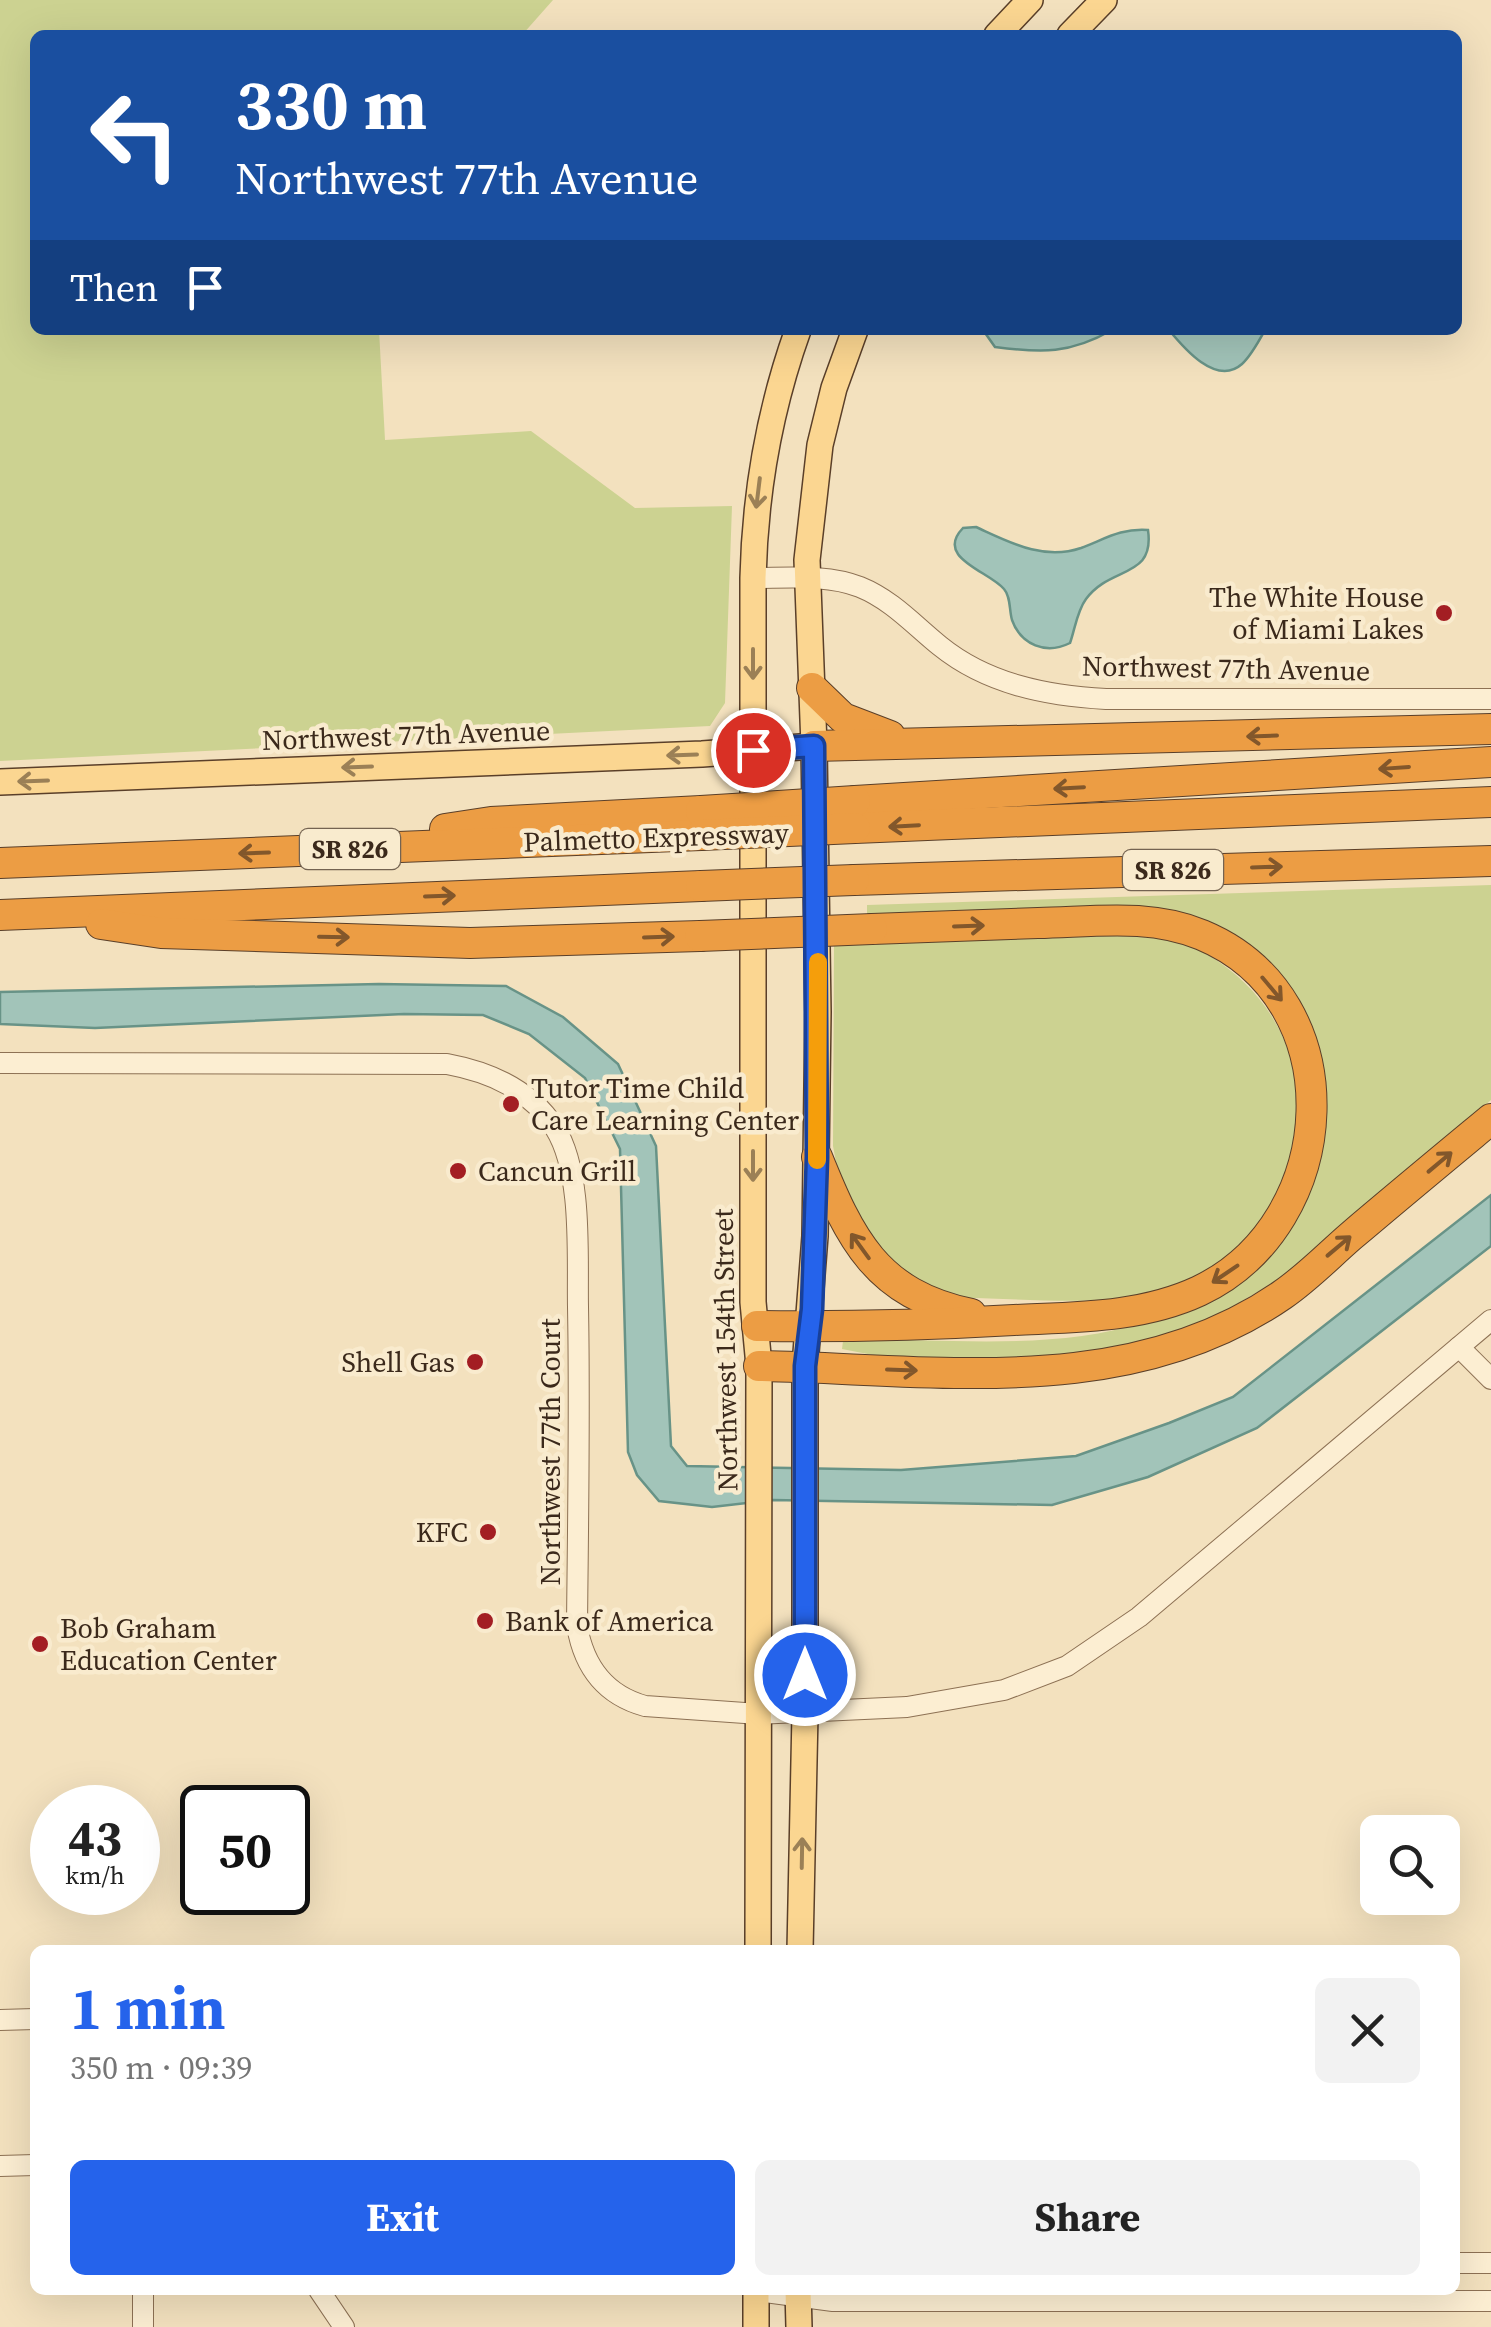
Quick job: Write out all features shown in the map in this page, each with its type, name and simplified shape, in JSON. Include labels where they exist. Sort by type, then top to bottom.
[{"type":"highway","points":[[812,688],[843,718],[902,742]]},
{"type":"highway","points":[[814,746],[1491,729]]},
{"type":"highway","points":[[855,815],[1491,762]]},
{"type":"highway","name":"Palmetto Expressway","points":[[0,863],[316,850],[855,815],[1491,802]]},
{"type":"highway","name":"Palmetto Expressway","points":[[14,914],[854,880],[1491,861]]},
{"type":"highway","points":[[14,914],[162,933],[470,942],[1158,921],[1203,935],[1249,962],[1288,1008],[1307,1054],[1314,1112],[1302,1173],[1276,1226],[1242,1263],[1201,1290],[1154,1308],[1097,1316],[945,1326],[757,1326]]},
{"type":"highway","points":[[759,1366],[1025,1373],[1089,1367],[1147,1355],[1217,1331],[1282,1295],[1491,1119]]},
{"type":"highway","points":[[817,1157],[849,1230],[866,1255],[891,1280],[930,1304],[1003,1321]]},
{"type":"main road","points":[[1002,30],[1030,0]]},
{"type":"main road","points":[[1075,30],[1104,0]]},
{"type":"main road","name":"Northwest 154th Street","points":[[758,1945],[759,1366],[754,1302],[753,578],[764,452],[796,335]]},
{"type":"main road","points":[[800,1945],[805,1366],[817,1157],[814,746],[806,578],[810,510],[820,445],[834,388],[853,335]]},
{"type":"main road","name":"Northwest 77th Avenue","points":[[0,782],[814,746]]},
{"type":"main road","points":[[756,2295],[756,2327]]},
{"type":"main road","points":[[798,2295],[799,2327]]},
{"type":"street","name":"Northwest 77th Avenue","points":[[753,578],[806,578],[854,584],[895,607],[954,657],[1001,680],[1054,694],[1106,699],[1491,699]]},
{"type":"street","name":"Northwest 77th Court","points":[[0,1063],[447,1064],[492,1076],[537,1105],[556,1130],[569,1166],[575,1202],[580,1646],[600,1682],[630,1702],[645,1706],[805,1714],[938,1704],[1004,1690],[1067,1666],[1139,1617],[1491,1320]]},
{"type":"street","points":[[1459,1347],[1491,1379]]},
{"type":"street","points":[[0,2020],[30,2019]]},
{"type":"street","points":[[0,2166],[30,2165]]},
{"type":"street","points":[[1460,2263],[1491,2263]]},
{"type":"street","points":[[143,2295],[143,2327]]},
{"type":"street","points":[[322,2295],[344,2327]]},
{"type":"street","points":[[812,2295],[852,2301],[1491,2301]]},
{"type":"green space","points":[[0,0],[553,0],[526,30],[30,30],[30,335],[379,335],[385,440],[531,431],[635,508],[732,506],[725,703],[710,726],[0,761]]},
{"type":"green space","points":[[1491,885],[1491,1100],[1279,1279],[1222,1313],[1131,1348],[1014,1360],[883,1357],[842,1349],[843,1341],[854,1339],[1000,1341],[1074,1337],[1144,1322],[1214,1288],[1254,1265],[1321,1076],[1219,933],[867,916],[867,905]]},
{"type":"green space","points":[[1128,931],[1179,942],[1208,955],[1240,978],[1264,1005],[1283,1036],[1294,1070],[1298,1105],[1296,1141],[1287,1177],[1263,1225],[1230,1257],[1203,1274],[1176,1287],[1129,1298],[964,1298],[941,1295],[897,1270],[844,1205],[833,1146],[834,945]]},
{"type":"water","points":[[987,335],[1103,335],[1069,348],[1042,351],[995,347]]},
{"type":"water","points":[[1173,335],[1262,335],[1252,353],[1232,370],[1211,368]]},
{"type":"water","points":[[976,527],[1040,551],[1081,548],[1121,532],[1138,530],[1148,530],[1148,546],[1138,564],[1096,588],[1086,599],[1070,643],[1043,648],[1016,629],[1004,589],[959,556],[956,538],[963,528]]},
{"type":"water","points":[[379,984],[506,986],[563,1017],[618,1064],[656,1146],[671,1446],[687,1466],[901,1470],[1076,1456],[1233,1397],[1491,1195],[1491,1246],[1257,1428],[1148,1477],[1052,1505],[773,1500],[712,1507],[659,1501],[637,1475],[628,1452],[620,1149],[585,1078],[529,1034],[483,1015],[404,1014],[95,1028],[0,1024],[0,992]]},
{"type":"slow traffic","points":[[817,1160],[818,962]]},
{"type":"place","name":"The White House of Miami Lakes","points":[[1444,613]]},
{"type":"place","name":"Tutor Time Child Care Learning Center","points":[[511,1104]]},
{"type":"place","name":"Cancun Grill","points":[[458,1171]]},
{"type":"place","name":"Shell Gas","points":[[475,1362]]},
{"type":"place","name":"KFC","points":[[488,1532]]},
{"type":"place","name":"Bank of America","points":[[485,1621]]},
{"type":"place","name":"Bob Graham Education Center","points":[[40,1644]]},
{"type":"route","points":[[753,750],[814,746],[817,1157],[812,1309],[805,1366],[805,1675]]}]
